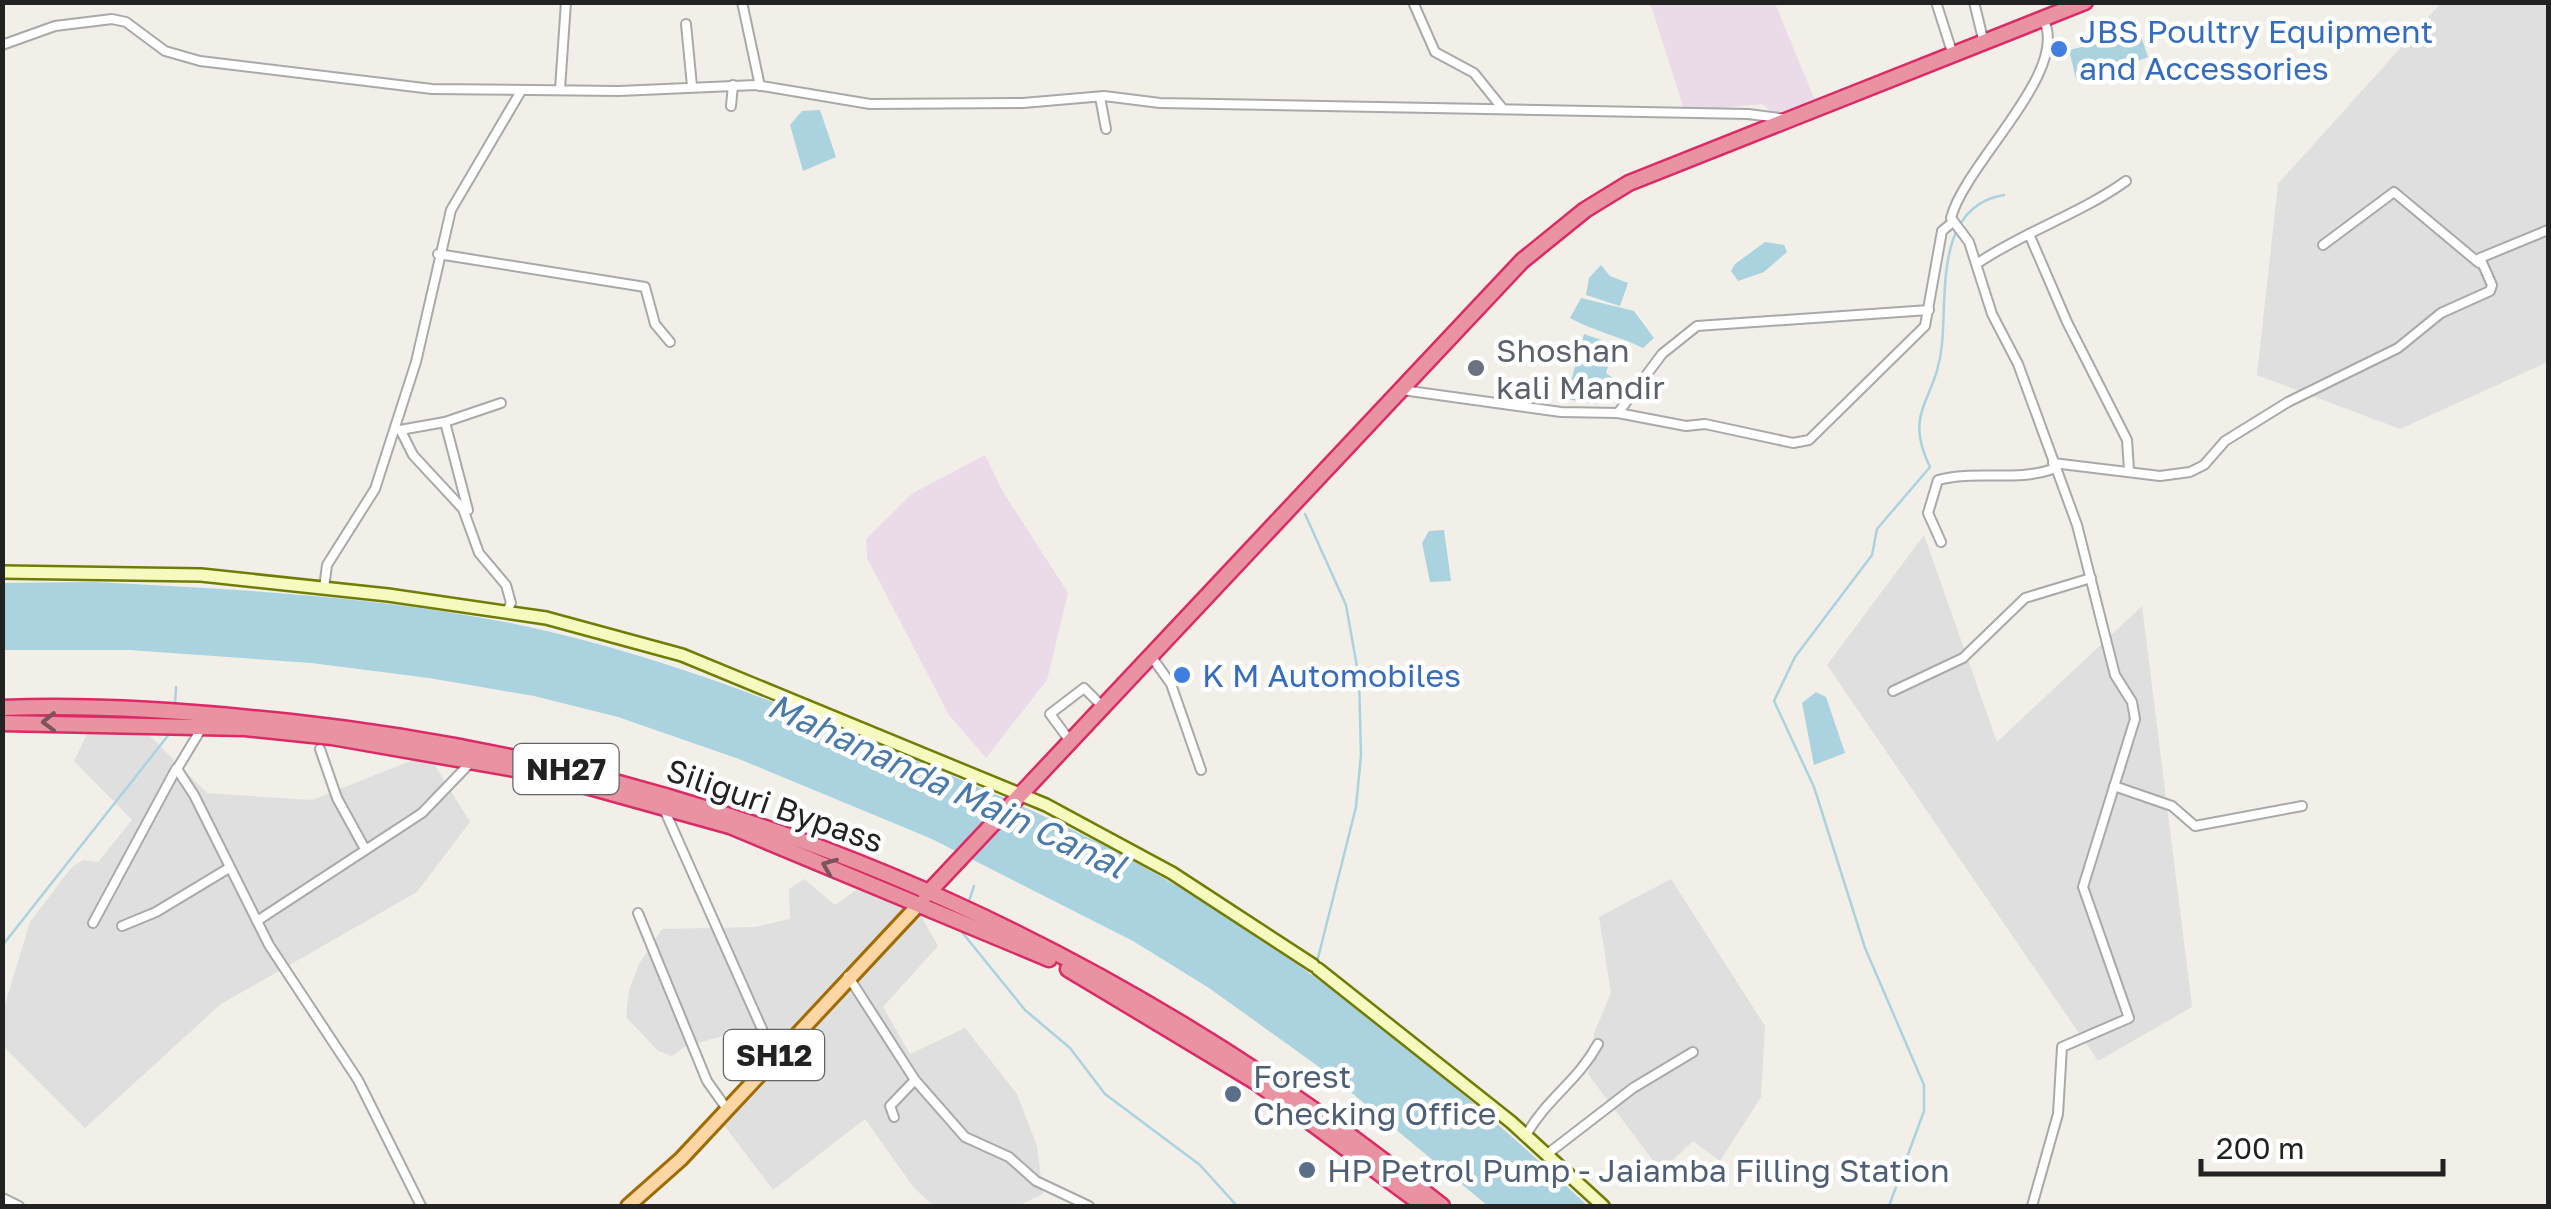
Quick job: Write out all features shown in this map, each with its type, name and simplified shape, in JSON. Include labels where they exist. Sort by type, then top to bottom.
[{"type":"highway","points":[[920,903],[1018,794],[1522,262],[1585,210],[1629,183],[2085,2]]},
{"type":"highway","name":"Siliguri Bypass","points":[[2,708],[345,729],[548,764],[774,829],[930,890],[951,908],[973,919],[1115,982],[1252,1066],[1442,1206]]},
{"type":"highway","name":"NH27","points":[[2,723],[164,718]]},
{"type":"highway","name":"NH27","points":[[193,721],[474,759],[662,805],[730,826],[920,903],[951,908]]},
{"type":"highway","name":"NH27","points":[[973,919],[1170,1026],[1256,1082],[1424,1206]]},
{"type":"main road","name":"SH12","points":[[628,1206],[728,1110],[848,976],[920,903]]},
{"type":"street","points":[[560,90],[566,2]]},
{"type":"street","points":[[742,2],[760,86]]},
{"type":"street","points":[[1413,2],[1435,52],[1474,72],[1503,109]]},
{"type":"street","points":[[1936,2],[1953,55]]},
{"type":"street","points":[[1974,2],[1984,43]]},
{"type":"street","points":[[2,45],[55,26],[112,19],[126,22],[165,51],[200,62],[432,89],[760,86],[870,104],[1023,103],[1100,96],[1160,103],[1770,114],[1792,120]]},
{"type":"street","points":[[2032,1206],[2058,1114],[2062,1047],[2129,1018],[2083,887],[2135,715],[2115,675],[2092,578],[2018,364],[1992,314],[1969,242],[1954,222],[1954,206],[1975,167],[2041,75],[2050,41],[2043,20]]},
{"type":"street","points":[[686,24],[692,86]]},
{"type":"street","points":[[731,106],[732,86]]},
{"type":"street","points":[[324,588],[327,565],[375,489],[416,362],[451,210],[522,91]]},
{"type":"street","points":[[1100,96],[1106,130]]},
{"type":"street","points":[[1978,263],[2104,198],[2126,181]]},
{"type":"street","points":[[2323,246],[2394,192],[2481,265]]},
{"type":"street","points":[[1402,390],[1562,412],[1618,414],[1686,426],[1705,424],[1767,440],[1810,440],[1925,326],[1942,232],[1954,222]]},
{"type":"street","points":[[1941,542],[1928,513],[1938,480],[1964,474],[2032,476],[2053,466],[2171,476],[2204,466],[2225,441],[2254,423],[2398,348],[2441,313],[2490,291],[2492,286],[2480,258],[2548,230]]},
{"type":"street","points":[[2029,234],[2067,322],[2127,440],[2130,470]]},
{"type":"street","points":[[438,254],[646,287],[655,324],[670,342]]},
{"type":"street","points":[[1618,414],[1662,354],[1696,326],[1930,310]]},
{"type":"street","points":[[401,431],[445,422],[501,403]]},
{"type":"street","points":[[395,421],[413,455],[463,509],[470,536],[488,568],[506,586],[512,602],[506,612]]},
{"type":"street","points":[[445,422],[475,533],[470,536]]},
{"type":"street","points":[[2,572],[201,575],[324,588],[581,626],[682,655],[807,710],[1018,794],[1172,873],[1315,967],[1526,1136],[1603,1206]]},
{"type":"street","points":[[1893,690],[1963,658],[2024,598],[2092,578]]},
{"type":"street","points":[[1151,656],[1171,684],[1201,770]]},
{"type":"street","points":[[1070,741],[1050,714],[1084,688],[1103,707]]},
{"type":"street","points":[[93,923],[176,768],[193,721]]},
{"type":"street","points":[[320,748],[337,798],[365,850]]},
{"type":"street","points":[[257,921],[422,813],[474,759]]},
{"type":"street","points":[[176,768],[257,921],[358,1080],[420,1206]]},
{"type":"street","points":[[2114,786],[2172,806],[2195,826],[2302,806]]},
{"type":"street","points":[[662,805],[774,1056]]},
{"type":"street","points":[[122,926],[156,912],[229,868]]},
{"type":"street","points":[[638,914],[707,1080],[728,1110]]},
{"type":"street","points":[[848,976],[915,1080],[966,1137],[1009,1156],[1036,1181],[1089,1206]]},
{"type":"street","points":[[1526,1136],[1545,1102],[1583,1072],[1598,1044]]},
{"type":"street","points":[[1546,1154],[1633,1088],[1693,1052]]},
{"type":"street","points":[[894,1117],[890,1106],[915,1080]]},
{"type":"street","points":[[2,1203],[5,1199],[19,1206]]},
{"type":"shaded area","points":[[1650,3],[1775,3],[1816,103],[1785,113],[1770,111],[1763,104],[1685,112]]},
{"type":"shaded area","points":[[2441,3],[2548,3],[2548,362],[2400,429],[2257,375],[2278,184]]},
{"type":"shaded area","points":[[985,455],[1002,490],[1068,593],[1047,680],[986,758],[949,715],[867,558],[866,539],[913,493]]},
{"type":"shaded area","points":[[1924,535],[1997,742],[2142,606],[2192,1007],[2098,1061],[1827,665]]},
{"type":"shaded area","points":[[146,732],[207,793],[312,800],[428,754],[470,822],[417,892],[221,1004],[85,1128],[3,1046],[3,1011],[30,922],[71,868],[83,860],[98,862],[132,820],[74,761],[87,734]]},
{"type":"shaded area","points":[[804,879],[835,905],[858,889],[920,914],[938,946],[883,1007],[910,1054],[965,1028],[1017,1094],[1037,1146],[1043,1194],[1018,1206],[934,1206],[914,1188],[865,1119],[773,1190],[723,1124],[772,1073],[750,1028],[684,1047],[672,1056],[658,1051],[626,1017],[629,990],[639,964],[662,929],[756,927],[790,919],[789,889]]},
{"type":"shaded area","points":[[1671,879],[1765,1026],[1761,1097],[1720,1161],[1693,1141],[1661,1171],[1588,1074],[1594,1033],[1611,993],[1599,917]]},
{"type":"water","points":[[2140,33],[2148,57],[2102,75],[2076,79],[2069,50]]},
{"type":"water","points":[[820,110],[836,157],[803,171],[790,125],[802,111]]},
{"type":"water","points":[[1765,242],[1784,245],[1787,252],[1764,272],[1738,281],[1731,271],[1735,264]]},
{"type":"water","points":[[1601,265],[1610,276],[1628,283],[1620,306],[1586,295],[1589,278]]},
{"type":"water","points":[[1581,298],[1634,311],[1654,338],[1643,348],[1570,318]]},
{"type":"water","points":[[1584,334],[1615,345],[1606,373],[1613,378],[1598,404],[1566,399]]},
{"type":"water","points":[[1444,530],[1451,581],[1430,582],[1422,543],[1429,531]]},
{"type":"water","name":"Mahananda Main Canal","points":[[92,582],[357,600],[515,624],[608,647],[700,676],[879,745],[1067,827],[1160,876],[1226,917],[1291,960],[1414,1054],[1588,1206],[1488,1206],[1329,1074],[1209,988],[1133,941],[932,839],[739,759],[618,717],[534,696],[429,678],[311,663],[129,650],[3,650],[3,583]]},
{"type":"water","points":[[1816,692],[1826,697],[1845,753],[1814,765],[1802,703]]},
{"type":"waterway","points":[[1889,1206],[1924,1111],[1924,1085],[1865,948],[1814,787],[1774,701],[1795,657],[1872,555],[1877,529],[1930,467],[1922,447],[1920,418],[1939,364],[1949,255],[1966,216],[1982,202],[2004,195]]},
{"type":"waterway","points":[[1305,514],[1346,605],[1359,678],[1361,755],[1356,807],[1317,962]]},
{"type":"waterway","points":[[175,706],[176,687]]},
{"type":"waterway","points":[[2,946],[170,733]]},
{"type":"waterway","points":[[968,904],[974,886]]},
{"type":"waterway","points":[[961,931],[1025,1010],[1070,1048],[1105,1094],[1200,1165],[1237,1206]]},
{"type":"place","name":"JBS Poultry Equipment and Accessories","points":[[2059,49]]},
{"type":"place","name":"Shoshan kali Mandir","points":[[1476,368]]},
{"type":"place","name":"K M Automobiles","points":[[1182,675]]},
{"type":"place","name":"Forest Checking Office","points":[[1233,1094]]},
{"type":"place","name":"HP Petrol Pump - Jaiamba Filling Station","points":[[1307,1170]]}]
